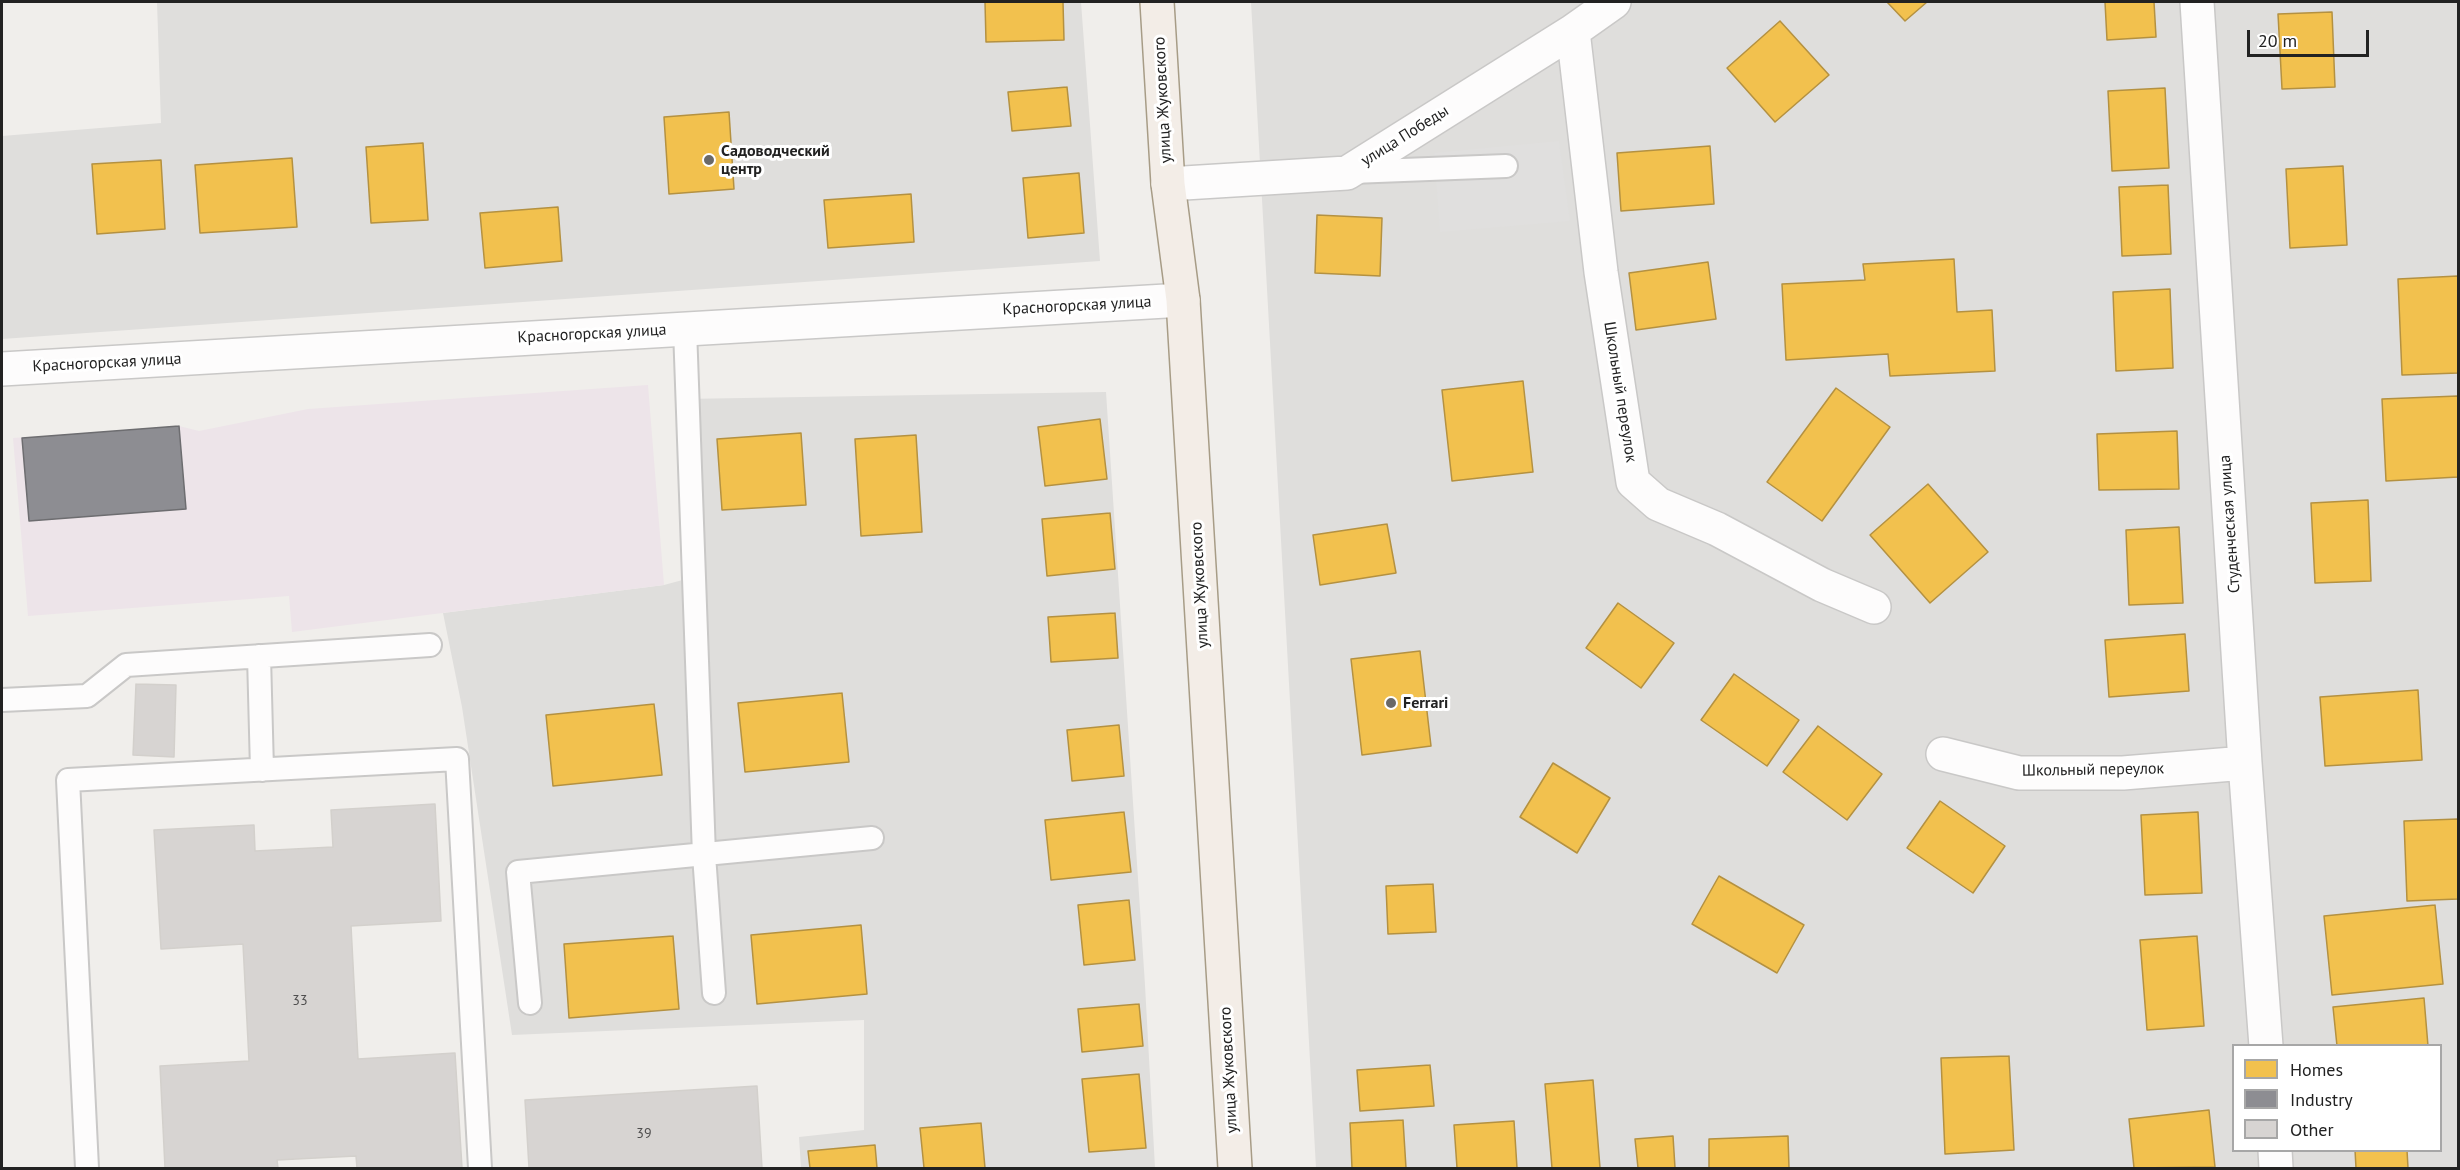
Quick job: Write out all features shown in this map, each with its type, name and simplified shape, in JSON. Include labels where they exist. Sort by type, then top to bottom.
[{"type":"main road","name":"улица Жуковского","points":[[1157,2],[1168,184],[1183,300],[1235,1168]]},
{"type":"street","name":"улица Победы","points":[[1168,184],[1347,172],[1573,31],[1614,2]]},
{"type":"street","name":"Студенческая улица","points":[[2197,2],[2245,763],[2266,1044]]},
{"type":"street","name":"Школьный переулок","points":[[1573,31],[1601,272],[1633,482],[1658,504],[1718,529],[1822,585],[1874,607]]},
{"type":"street","name":"Красногорская улица","points":[[2,369],[1183,300]]},
{"type":"street","name":"Школьный переулок","points":[[1943,754],[2019,773],[2123,773],[2245,763]]},
{"type":"street","points":[[2275,1152],[2276,1168]]},
{"type":"lane","points":[[1347,172],[1506,166]]},
{"type":"lane","points":[[685,329],[704,855],[714,993]]},
{"type":"lane","points":[[2,700],[87,696],[126,665],[430,645]]},
{"type":"lane","points":[[259,656],[262,770]]},
{"type":"lane","points":[[87,1168],[68,780],[457,759],[480,1168]]},
{"type":"lane","points":[[530,1003],[518,872],[872,838]]},
{"type":"shaded area","points":[[157,2],[1081,2],[1100,261],[2,339],[2,136],[161,123]]},
{"type":"shaded area","points":[[1251,2],[2458,2],[2458,1168],[1316,1168]]},
{"type":"shaded area","points":[[1559,141],[1570,221],[1440,232],[1434,153]]},
{"type":"shaded area","points":[[648,385],[664,585],[292,632],[289,596],[28,616],[13,438],[179,426],[199,431],[308,409]]},
{"type":"shaded area","points":[[1106,392],[1155,1168],[801,1168],[799,1137],[864,1130],[864,1020],[512,1035],[462,707],[443,613],[664,585],[690,578],[683,399]]},
{"type":"building: Homes","points":[[985,2],[1063,2],[1064,40],[986,42]]},
{"type":"building: Homes","points":[[1887,2],[1927,2],[1905,21]]},
{"type":"building: Homes","points":[[2105,2],[2154,2],[2156,37],[2107,40]]},
{"type":"building: Homes","points":[[2332,12],[2335,87],[2282,89],[2278,14]]},
{"type":"building: Homes","points":[[1780,21],[1829,75],[1775,122],[1727,68]]},
{"type":"building: Homes","points":[[1067,87],[1071,126],[1012,131],[1008,92]]},
{"type":"building: Homes","points":[[2165,88],[2169,168],[2112,171],[2108,91]]},
{"type":"building: Homes","points":[[729,112],[734,189],[669,194],[664,117]]},
{"type":"building: Homes","points":[[423,143],[428,220],[371,223],[366,147]]},
{"type":"building: Homes","points":[[1710,146],[1714,204],[1621,211],[1617,153]]},
{"type":"building: Homes","points":[[292,158],[297,227],[200,233],[195,165]]},
{"type":"building: Homes","points":[[161,160],[165,229],[97,234],[92,164]]},
{"type":"building: Homes","points":[[2343,166],[2347,245],[2290,248],[2286,169]]},
{"type":"building: Homes","points":[[1079,173],[1084,233],[1028,238],[1023,178]]},
{"type":"building: Homes","points":[[2168,185],[2171,254],[2122,256],[2119,187]]},
{"type":"building: Homes","points":[[911,194],[914,242],[828,248],[824,200]]},
{"type":"building: Homes","points":[[558,207],[562,261],[485,268],[480,213]]},
{"type":"building: Homes","points":[[1317,215],[1382,218],[1380,276],[1315,273]]},
{"type":"building: Homes","points":[[1954,259],[1957,312],[1992,310],[1995,371],[1890,376],[1888,354],[1786,360],[1782,284],[1865,280],[1863,264]]},
{"type":"building: Homes","points":[[1708,262],[1716,319],[1636,330],[1629,273]]},
{"type":"building: Homes","points":[[2458,276],[2458,373],[2402,375],[2398,279]]},
{"type":"building: Homes","points":[[2170,289],[2173,368],[2116,371],[2113,292]]},
{"type":"building: Homes","points":[[1523,381],[1533,472],[1452,481],[1442,390]]},
{"type":"building: Homes","points":[[1836,388],[1890,427],[1822,521],[1767,482]]},
{"type":"building: Homes","points":[[2458,396],[2458,477],[2386,481],[2382,399]]},
{"type":"building: Homes","points":[[1100,419],[1107,479],[1045,486],[1038,427]]},
{"type":"building: Homes","points":[[2177,431],[2179,489],[2099,490],[2097,434]]},
{"type":"building: Homes","points":[[801,433],[806,505],[722,510],[717,439]]},
{"type":"building: Homes","points":[[916,435],[922,532],[861,536],[855,439]]},
{"type":"building: Homes","points":[[1928,484],[1988,552],[1930,603],[1870,535]]},
{"type":"building: Homes","points":[[2368,500],[2371,581],[2315,583],[2311,503]]},
{"type":"building: Homes","points":[[1110,513],[1115,569],[1047,576],[1042,519]]},
{"type":"building: Homes","points":[[1387,524],[1396,573],[1320,585],[1313,535]]},
{"type":"building: Homes","points":[[2179,527],[2183,603],[2129,605],[2126,530]]},
{"type":"building: Homes","points":[[1618,603],[1674,643],[1641,688],[1586,648]]},
{"type":"building: Homes","points":[[1115,613],[1118,658],[1051,662],[1048,617]]},
{"type":"building: Homes","points":[[2185,634],[2189,691],[2109,697],[2105,640]]},
{"type":"building: Homes","name":"Ferrari","points":[[1420,651],[1431,746],[1362,755],[1351,659]]},
{"type":"building: Homes","points":[[1734,674],[1799,720],[1767,766],[1701,720]]},
{"type":"building: Homes","points":[[2418,690],[2422,760],[2325,766],[2320,697]]},
{"type":"building: Homes","points":[[842,693],[849,762],[745,772],[738,703]]},
{"type":"building: Homes","points":[[654,704],[662,775],[553,786],[546,715]]},
{"type":"building: Homes","points":[[1119,725],[1124,776],[1072,781],[1067,730]]},
{"type":"building: Homes","points":[[1818,726],[1882,774],[1847,820],[1783,772]]},
{"type":"building: Homes","points":[[1553,763],[1610,798],[1577,853],[1520,817]]},
{"type":"building: Homes","points":[[1940,801],[2005,846],[1973,893],[1907,848]]},
{"type":"building: Homes","points":[[1124,812],[1131,872],[1051,880],[1045,820]]},
{"type":"building: Homes","points":[[2198,812],[2202,893],[2145,895],[2141,815]]},
{"type":"building: Homes","points":[[2458,819],[2458,899],[2407,901],[2404,821]]},
{"type":"building: Homes","points":[[1719,876],[1804,925],[1777,973],[1692,924]]},
{"type":"building: Homes","points":[[1433,884],[1436,932],[1388,934],[1386,886]]},
{"type":"building: Homes","points":[[1129,900],[1135,960],[1084,965],[1078,905]]},
{"type":"building: Homes","points":[[2435,905],[2443,984],[2332,995],[2324,916]]},
{"type":"building: Homes","points":[[861,925],[867,994],[757,1004],[751,935]]},
{"type":"building: Homes","points":[[673,936],[679,1009],[569,1018],[564,944]]},
{"type":"building: Homes","points":[[2197,936],[2204,1026],[2147,1030],[2140,940]]},
{"type":"building: Homes","points":[[2424,998],[2428,1044],[2337,1044],[2333,1007]]},
{"type":"building: Homes","points":[[1139,1004],[1143,1046],[1082,1052],[1078,1009]]},
{"type":"building: Homes","points":[[2009,1056],[2014,1150],[1945,1154],[1941,1058]]},
{"type":"building: Homes","points":[[1430,1065],[1434,1106],[1360,1111],[1357,1070]]},
{"type":"building: Homes","points":[[1139,1074],[1146,1148],[1089,1152],[1082,1079]]},
{"type":"building: Homes","points":[[1593,1080],[1600,1168],[1552,1168],[1545,1084]]},
{"type":"building: Homes","points":[[2209,1110],[2215,1167],[2134,1168],[2129,1119]]},
{"type":"building: Homes","points":[[1403,1120],[1406,1168],[1352,1168],[1350,1123]]},
{"type":"building: Homes","points":[[1514,1121],[1517,1168],[1457,1168],[1454,1125]]},
{"type":"building: Homes","points":[[981,1123],[985,1168],[924,1168],[920,1128]]},
{"type":"building: Homes","points":[[1673,1136],[1675,1168],[1638,1168],[1635,1139]]},
{"type":"building: Homes","points":[[1788,1136],[1789,1168],[1709,1168],[1709,1139]]},
{"type":"building: Homes","points":[[875,1145],[877,1168],[810,1168],[808,1151]]},
{"type":"building: Homes","points":[[2355,1152],[2407,1152],[2408,1168],[2356,1168]]},
{"type":"building: Industry","points":[[179,426],[186,509],[29,521],[22,438]]},
{"type":"building: Other","points":[[136,684],[176,685],[174,757],[133,755]]},
{"type":"building: Other","points":[[435,804],[441,921],[351,926],[358,1059],[455,1053],[462,1168],[357,1168],[356,1156],[277,1160],[278,1168],[165,1168],[160,1066],[249,1061],[243,944],[161,949],[154,830],[254,825],[255,851],[333,847],[331,810]]},
{"type":"building: Other","points":[[757,1086],[762,1168],[529,1168],[525,1100]]},
{"type":"place","name":"Садоводческий центр","points":[[709,160]]},
{"type":"place","name":"Ferrari","points":[[1391,703]]}]
